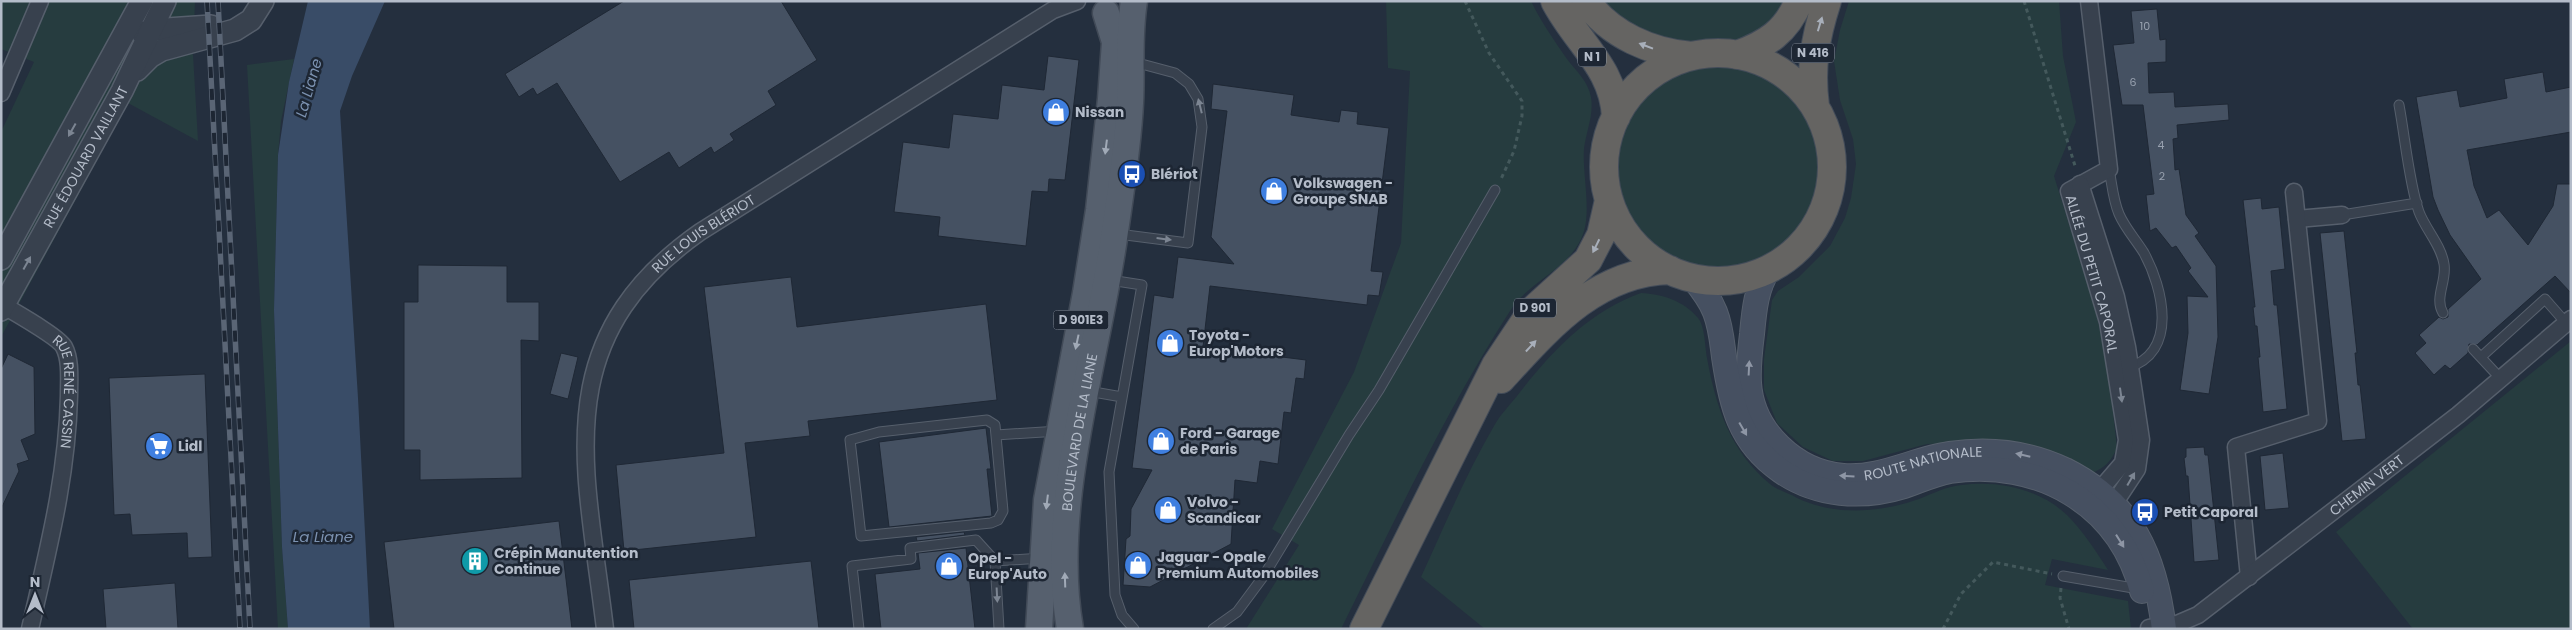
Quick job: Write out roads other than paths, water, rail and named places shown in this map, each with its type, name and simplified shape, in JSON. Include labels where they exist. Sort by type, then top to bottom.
[{"type":"highway","name":"N 1","points":[[1555,1],[1606,76],[1614,95],[1616,117]]},
{"type":"highway","name":"N 1","points":[[1586,1],[1604,21],[1634,41],[1664,52],[1694,56]]},
{"type":"highway","name":"N 416","points":[[1737,54],[1760,47],[1780,33],[1799,1]]},
{"type":"highway","name":"N 416","points":[[1815,106],[1812,69],[1813,50],[1827,1]]},
{"type":"highway","points":[[1715,53],[1737,54],[1760,61],[1782,72],[1800,88],[1815,106],[1826,129],[1831,153],[1832,177],[1827,202],[1807,238],[1790,255],[1769,269],[1735,279],[1714,280],[1682,274],[1647,256],[1632,242],[1617,219],[1609,200],[1604,161],[1609,136],[1616,117],[1628,97],[1644,80],[1671,63],[1694,56],[1715,53]]},
{"type":"highway","name":"D 901","points":[[1364,629],[1496,365],[1527,317],[1544,299],[1581,268],[1593,252],[1601,235],[1609,200]]},
{"type":"highway","name":"D 901","points":[[1467,424],[1500,381],[1550,327],[1572,308],[1597,292],[1627,277],[1646,272],[1682,274]]},
{"type":"highway","name":"D 901","points":[[1371,629],[1395,566]]},
{"type":"main road","points":[[1101,7],[1114,15],[1122,13],[1134,1]]},
{"type":"main road","name":"BOULEVARD DE LA LIANE","points":[[1070,629],[1065,574],[1078,384],[1106,225],[1128,136],[1130,100],[1129,61],[1134,1]]},
{"type":"main road","name":"BOULEVARD DE LA LIANE","points":[[1039,629],[1047,500],[1059,431],[1078,384],[1108,280],[1106,225],[1115,58],[1114,35],[1101,7]]},
{"type":"main road","name":"ROUTE NATIONALE","points":[[1769,269],[1762,280],[1756,300],[1749,364],[1750,390],[1754,408],[1763,427],[1778,445],[1798,461],[1827,473],[1854,476],[1884,472],[1949,454],[1983,451],[2013,453],[2054,465],[2101,505],[2135,530],[2150,564],[2157,588],[2156,628]]},
{"type":"main road","name":"ROUTE NATIONALE","points":[[1682,274],[1709,298],[1716,314],[1730,397],[1738,420],[1761,454],[1790,477],[1823,490],[1858,494],[1893,489],[1948,472],[1994,469],[2036,478],[2101,505],[2130,558],[2156,628]]},
{"type":"main road","name":"D 901E3","points":[[1042,561],[1051,629]]},
{"type":"street","points":[[1,92],[40,1]]},
{"type":"street","name":"RUE ÉDOUARD VAILLANT","points":[[1,259],[117,51],[142,1]]},
{"type":"street","points":[[174,1],[179,13],[186,20],[200,27]]},
{"type":"street","name":"RUE LOUIS BLÉRIOT","points":[[605,629],[585,456],[587,401],[592,378],[608,336],[639,284],[665,257],[700,232],[1053,10],[1077,1]]},
{"type":"street","name":"ALLÉE DU PETIT CAPORAL","points":[[2089,1],[2110,169],[2069,191],[2124,369],[2141,440],[2141,454],[2134,475],[2101,505]]},
{"type":"street","points":[[158,16],[200,27],[234,19],[262,4]]},
{"type":"street","points":[[122,91],[140,66],[150,57],[162,50],[184,43],[235,30],[247,24],[262,4]]},
{"type":"street","points":[[117,51],[158,16]]},
{"type":"street","points":[[158,16],[170,36],[184,43]]},
{"type":"street","name":"RUE ÉDOUARD VAILLANT","points":[[2,306],[122,91],[158,16]]},
{"type":"street","points":[[2249,577],[2236,447],[2318,421],[2294,192]]},
{"type":"street","points":[[2297,219],[2342,215]]},
{"type":"street","name":"RUE RENÉ CASSIN","points":[[2,306],[57,338],[65,351],[69,370],[68,436],[63,478],[30,629]]},
{"type":"street","name":"CHEMIN VERT","points":[[2156,628],[2192,619],[2249,577],[2500,379],[2569,321]]},
{"type":"lane","points":[[1106,225],[1188,242],[1202,127],[1198,99],[1182,78],[1165,68],[1129,61]]},
{"type":"lane","points":[[2399,105],[2417,203],[2444,264],[2444,280],[2439,300],[2439,307],[2443,313]]},
{"type":"lane","name":"ALLÉE DU PETIT CAPORAL","points":[[2110,169],[2119,214],[2149,264],[2159,291],[2163,311],[2159,342],[2148,357],[2124,369]]},
{"type":"lane","points":[[1213,629],[1237,612],[1263,578],[1349,435],[1379,390],[1495,190]]},
{"type":"lane","points":[[2342,215],[2417,203]]},
{"type":"lane","points":[[1108,280],[1142,285],[1109,472],[1115,595],[1122,614],[1134,629]]},
{"type":"lane","points":[[2481,357],[2545,299],[2569,321]]},
{"type":"lane","points":[[2473,349],[2500,379]]},
{"type":"lane","points":[[1078,384],[1122,397]]},
{"type":"lane","points":[[987,420],[995,425],[996,435],[1002,511],[998,520],[991,523],[862,536],[850,440],[879,432],[987,420]]},
{"type":"lane","points":[[996,435],[1059,431]]},
{"type":"lane","points":[[859,629],[852,566],[911,559],[910,548],[976,540],[995,561],[998,629]]},
{"type":"lane","points":[[995,561],[1042,561]]},
{"type":"lane","points":[[2063,576],[2142,589]]},
{"type":"water","name":"La Liane","points":[[308,1],[385,1],[352,76],[340,111],[370,629],[288,629],[282,547],[274,310],[278,155],[289,82]]},
{"type":"railway","points":[[207,1],[240,629]]},
{"type":"railway","points":[[218,1],[250,629]]},
{"type":"place","name":"Nissan","points":[[1056,112]]},
{"type":"place","name":"Blériot","points":[[1132,174]]},
{"type":"place","name":"Volkswagen - Groupe SNAB","points":[[1274,191]]},
{"type":"place","name":"Toyota - Europ'Motors","points":[[1170,343]]},
{"type":"place","name":"Ford - Garage de Paris","points":[[1161,441]]},
{"type":"place","name":"Lidl","points":[[159,446]]},
{"type":"place","name":"Volvo - Scandicar","points":[[1168,510]]},
{"type":"place","name":"Petit Caporal","points":[[2145,512]]},
{"type":"place","name":"Crépin Manutention Continue","points":[[475,561]]},
{"type":"place","name":"Jaguar - Opale Premium Automobiles","points":[[1138,565]]},
{"type":"place","name":"Opel - Europ'Auto","points":[[949,566]]}]
